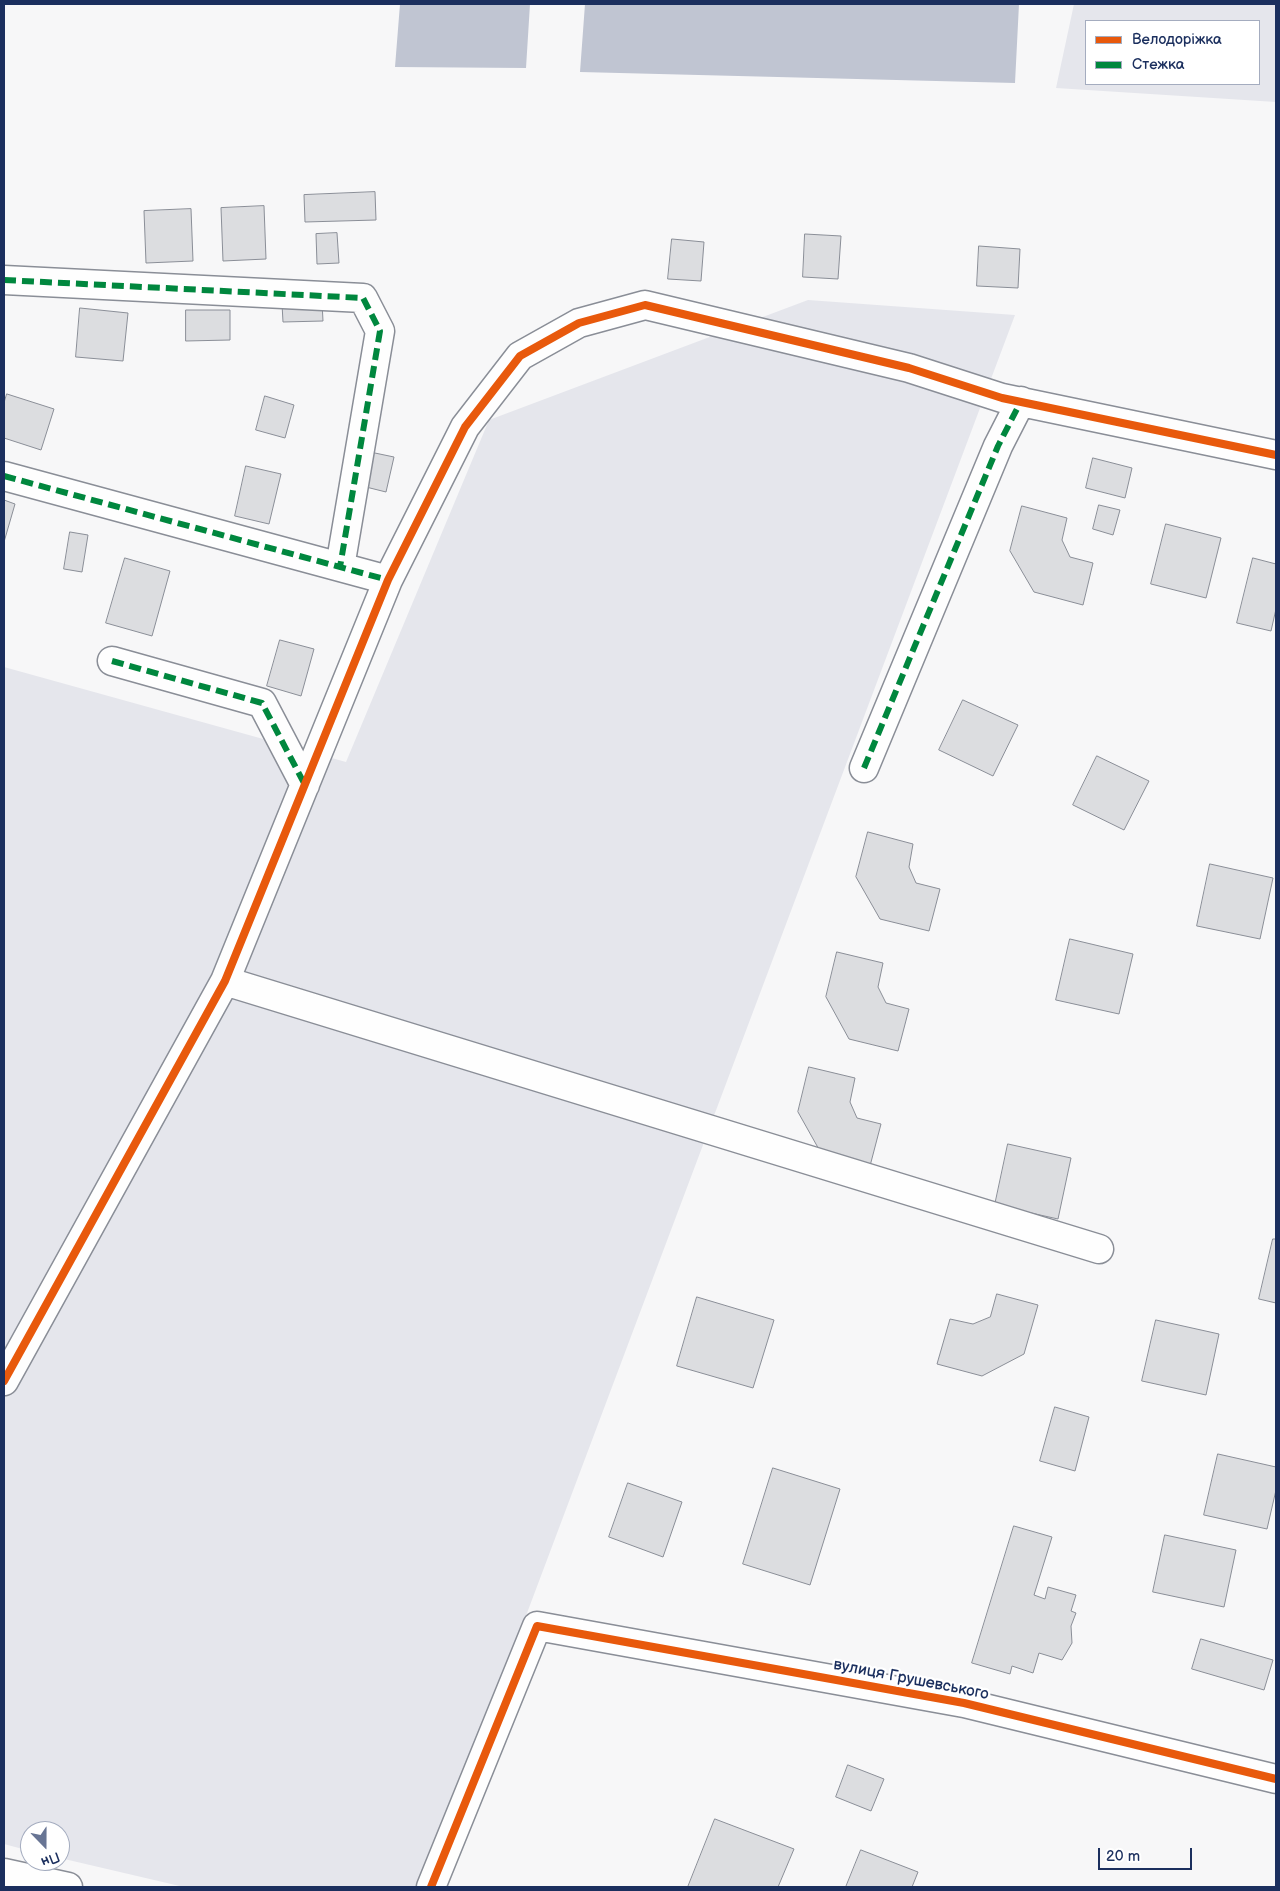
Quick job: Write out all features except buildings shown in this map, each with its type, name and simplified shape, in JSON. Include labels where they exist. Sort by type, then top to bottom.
[{"type":"street","points":[[4,280],[363,298],[380,331],[340,567]]},
{"type":"street","points":[[4,1381],[225,981],[388,580],[465,427],[520,356],[579,323],[644,305],[909,368],[1002,398],[1264,452]]},
{"type":"street","points":[[864,768],[998,446],[1020,401]]},
{"type":"street","points":[[4,476],[388,580]]},
{"type":"street","points":[[112,662],[262,703],[305,785]]},
{"type":"street","points":[[225,981],[1099,1249]]},
{"type":"street","name":"вулиця Грушевського","points":[[432,1887],[537,1626],[964,1703],[1276,1780]]},
{"type":"street","points":[[4,1873],[68,1887]]},
{"type":"shaded area","points":[[400,4],[530,4],[526,68],[395,67]]},
{"type":"shaded area","points":[[585,4],[1019,4],[1015,83],[580,72]]},
{"type":"shaded area","points":[[1074,4],[1276,4],[1276,102],[1056,88]]},
{"type":"shaded area","points":[[808,300],[1015,315],[424,1887],[184,1887],[70,1860],[70,1821],[20,1821],[20,1848],[4,1844],[4,667],[346,762],[489,420]]},
{"type":"marked path","points":[[4,280],[363,298],[380,331],[340,567]]},
{"type":"marked path","points":[[864,768],[998,446],[1021,401]]},
{"type":"marked path","points":[[4,476],[388,580],[390,576]]},
{"type":"marked path","points":[[112,661],[262,703],[305,785]]},
{"type":"cycle path","points":[[4,1381],[225,981],[388,580],[465,427],[520,356],[579,323],[645,305],[909,368],[1002,398],[1276,455]]},
{"type":"cycle path","points":[[431,1887],[537,1626],[964,1703],[1276,1779]]}]
